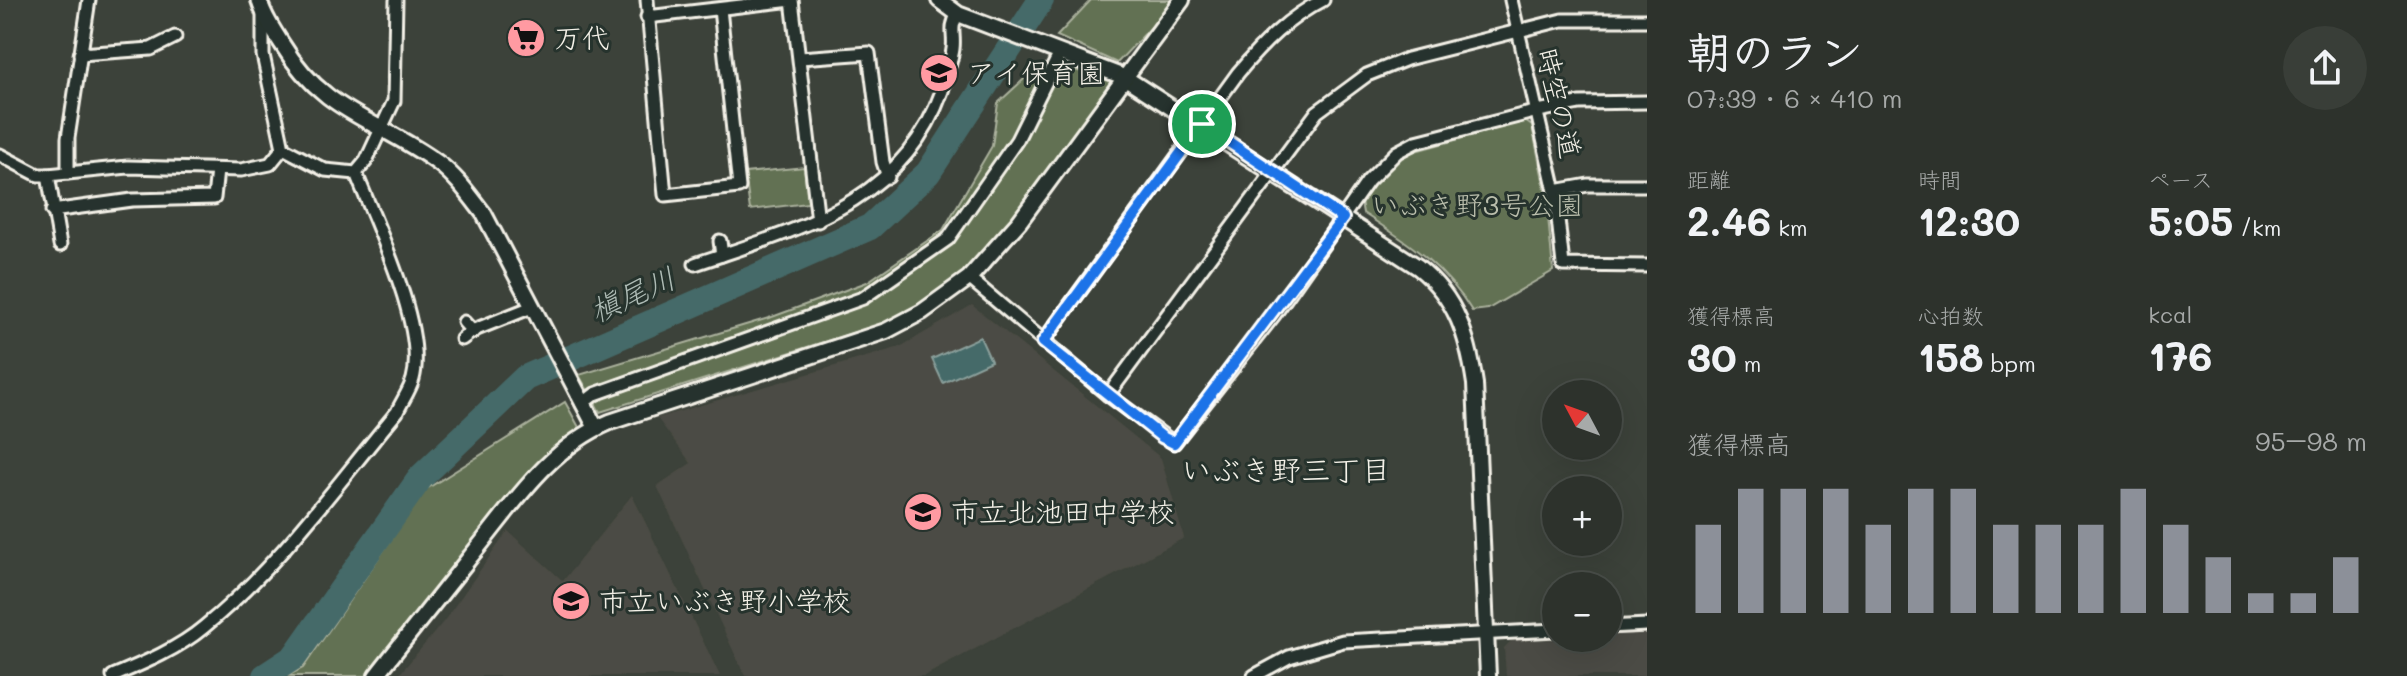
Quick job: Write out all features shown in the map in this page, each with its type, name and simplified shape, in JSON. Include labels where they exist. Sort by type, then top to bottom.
[{"type":"street","points":[[68,173],[68,138],[89,0]]},
{"type":"street","points":[[356,173],[366,161],[394,101],[396,0]]},
{"type":"street","points":[[647,0],[665,195],[739,187],[720,9]]},
{"type":"street","points":[[647,17],[792,0],[818,221]]},
{"type":"street","points":[[939,0],[963,16],[1124,77],[1202,124],[1432,279],[1459,318],[1468,342],[1475,384],[1488,676]]},
{"type":"street","points":[[376,676],[522,490],[552,459],[596,428],[886,331],[922,312],[969,278],[1019,222],[1182,0]]},
{"type":"street","points":[[1043,342],[1264,42],[1303,11],[1323,0]]},
{"type":"street","name":"時空の道","points":[[1511,0],[1555,191],[1563,265],[1647,266]]},
{"type":"street","points":[[261,6],[307,79],[346,112],[440,164],[468,192],[484,214],[596,428]]},
{"type":"street","points":[[261,6],[263,55],[283,148]]},
{"type":"street","points":[[695,264],[818,221],[888,177],[923,133],[942,91],[953,46],[950,26],[963,16]]},
{"type":"street","points":[[1108,395],[1317,112],[1367,75],[1407,59],[1562,20],[1647,20]]},
{"type":"street","points":[[80,54],[151,49],[175,37]]},
{"type":"street","points":[[581,402],[595,394],[863,298],[948,239],[1017,140],[1056,51]]},
{"type":"street","points":[[800,58],[869,53],[883,162],[888,177]]},
{"type":"street","points":[[969,278],[1108,395],[1174,443],[1384,161],[1416,142],[1538,111],[1579,103],[1647,102]]},
{"type":"street","points":[[283,148],[325,170],[356,173]]},
{"type":"street","points":[[1,157],[38,175],[128,167],[217,170],[270,164],[283,148]]},
{"type":"street","points":[[52,211],[132,200],[214,198],[217,170]]},
{"type":"street","points":[[113,676],[152,660],[203,628],[249,587],[397,412],[413,378],[414,345],[404,298],[356,173]]},
{"type":"street","points":[[48,175],[60,245]]},
{"type":"street","points":[[1555,191],[1588,185],[1647,185]]},
{"type":"street","points":[[720,241],[722,255]]},
{"type":"street","points":[[464,322],[467,335],[535,312]]},
{"type":"street","points":[[1622,626],[1647,625]]},
{"type":"street","points":[[1254,676],[1289,657],[1343,641],[1542,631]]},
{"type":"shaded area","name":"市立北池田中学校","points":[[972,305],[1161,458],[1184,538],[924,676],[745,676],[657,486],[691,463],[657,418],[900,347]]},
{"type":"shaded area","name":"市立いぶき野小学校","points":[[632,495],[720,676],[398,676],[444,621],[508,531],[563,581]]},
{"type":"shaded area","points":[[1647,633],[1647,676],[1506,676],[1504,648],[1512,640],[1542,639],[1542,652],[1622,652],[1622,634]]},
{"type":"green space","points":[[1091,0],[1177,0],[1117,63],[1057,36]]},
{"type":"green space","points":[[1072,69],[1111,81],[1014,219],[962,274],[900,318],[600,412],[579,375],[772,317],[867,282],[943,230],[992,146],[998,103],[1034,70],[1057,78]]},
{"type":"green space","name":"いぶき野3号公園","points":[[1525,121],[1532,126],[1546,194],[1553,271],[1488,309],[1472,311],[1437,267],[1363,213],[1361,202],[1390,164],[1404,154]]},
{"type":"green space","points":[[804,167],[808,203],[750,210],[745,173]]},
{"type":"green space","points":[[565,402],[580,429],[518,487],[369,676],[287,676],[303,668],[425,490]]},
{"type":"water","points":[[980,337],[991,361],[943,383],[932,359]]},
{"type":"waterway","name":"槇尾川","points":[[265,676],[294,657],[421,477],[525,378],[870,227],[928,173],[1041,0]]},
{"type":"place","name":"万代","points":[[526,38]]},
{"type":"place","name":"アイ保育園","points":[[939,73]]},
{"type":"place","name":"市立北池田中学校","points":[[923,512]]},
{"type":"place","name":"市立いぶき野小学校","points":[[571,601]]},
{"type":"district","name":"いぶき野三丁目","points":[[1286,471]]},
{"type":"route","points":[[1202,124],[1343,218],[1274,315],[1252,338],[1174,443],[1162,437],[1043,342],[1202,124]]}]
